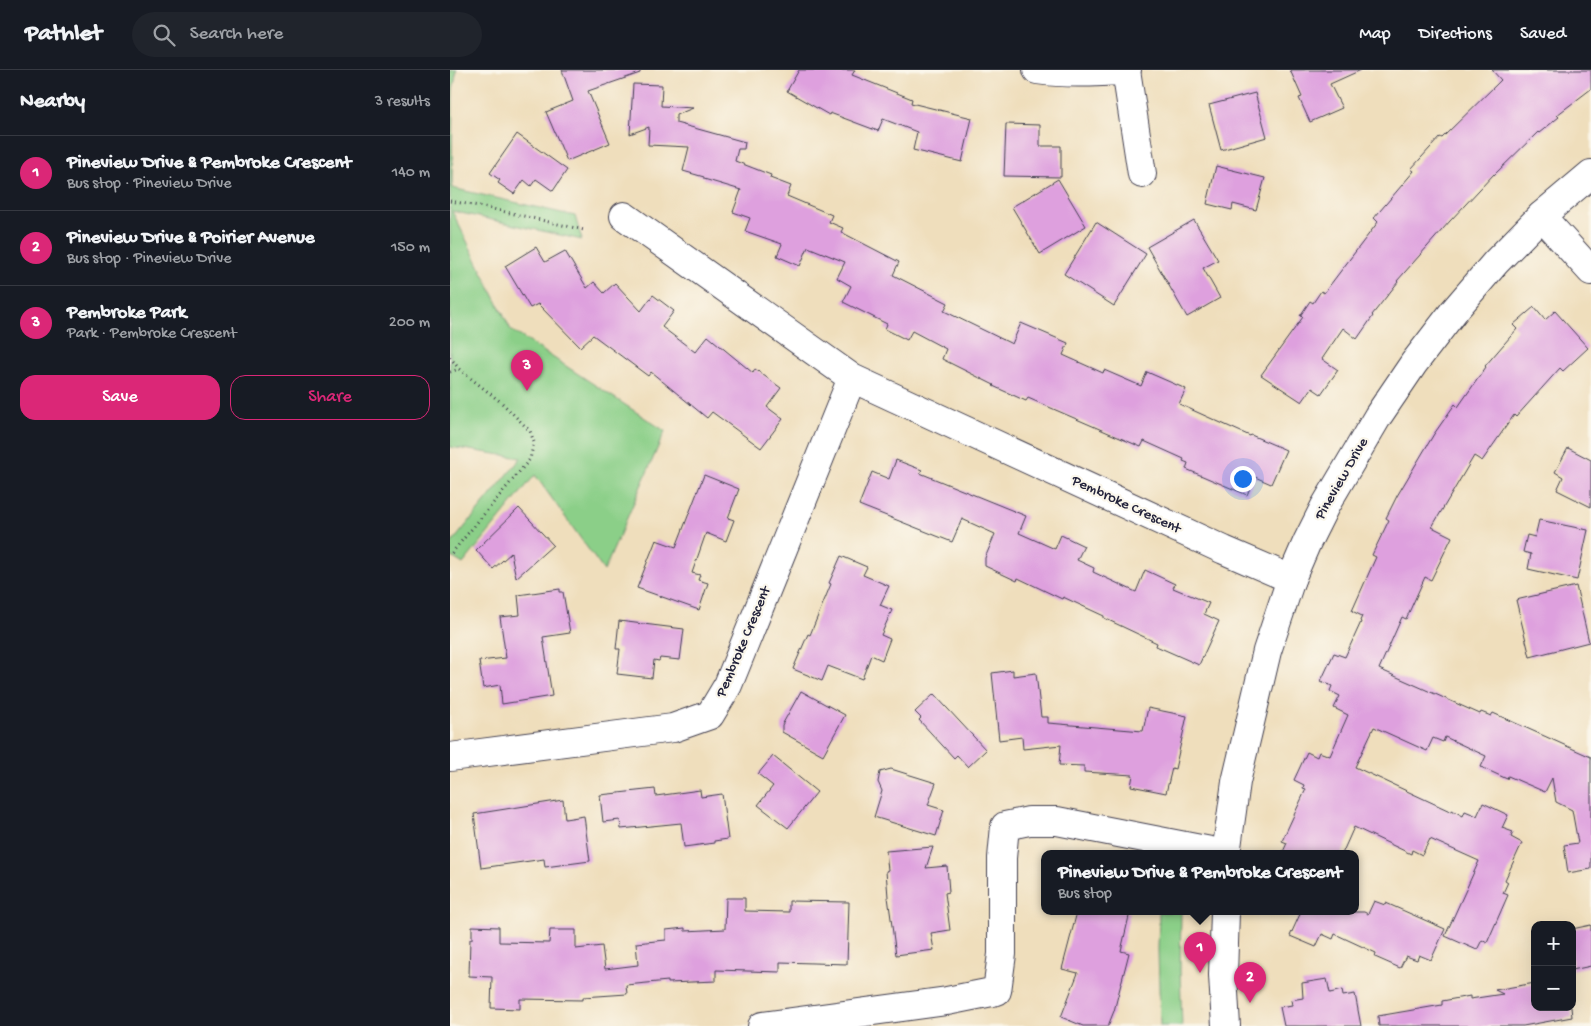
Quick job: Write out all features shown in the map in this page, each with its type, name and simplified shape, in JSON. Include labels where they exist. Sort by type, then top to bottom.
[{"type":"street","points":[[1037,70],[1092,73],[1126,70],[1142,174]]},
{"type":"street","name":"Pineview Drive","points":[[1227,850],[1236,782],[1267,651],[1307,542],[1330,498],[1378,416],[1414,362],[1454,312],[1484,276],[1541,216],[1591,174]]},
{"type":"street","name":"Pembroke Crescent","points":[[624,216],[852,378],[1224,550],[1292,579]]},
{"type":"street","points":[[1541,216],[1591,271]]},
{"type":"street","name":"Pembroke Crescent","points":[[450,757],[673,728],[710,715],[728,685],[852,378]]},
{"type":"street","points":[[762,1026],[947,1001],[997,991],[1002,954],[1002,858],[1006,826],[1028,821],[1057,821],[1206,850]]},
{"type":"street","points":[[1225,915],[1223,976],[1226,1026]]},
{"type":"path","points":[[450,202],[484,207],[584,230]]},
{"type":"path","points":[[450,357],[459,369],[502,403],[530,431],[534,442],[530,459],[450,556]]},
{"type":"path","points":[[450,372],[459,369]]},
{"type":"green space","points":[[450,70],[457,70],[453,91],[452,188],[575,216],[582,240],[452,211],[511,330],[665,431],[604,571],[535,475],[463,564],[450,556],[450,545],[521,458],[450,447]]},
{"type":"green space","points":[[1159,915],[1181,915],[1182,1026],[1160,1026]]},
{"type":"building","points":[[562,70],[640,70],[640,73],[588,91],[610,143],[567,161],[546,112],[573,101]]},
{"type":"building","points":[[799,70],[855,70],[852,75],[912,99],[911,103],[972,118],[962,162],[913,150],[917,132],[883,119],[878,131],[830,113],[829,115],[787,91]]},
{"type":"building","points":[[1290,70],[1361,70],[1330,84],[1342,108],[1310,122],[1299,98],[1302,97]]},
{"type":"building","points":[[1492,70],[1591,70],[1591,89],[1557,115],[1559,117],[1538,132],[1494,174],[1450,221],[1397,281],[1357,339],[1343,328],[1322,359],[1338,370],[1321,394],[1312,388],[1302,402],[1261,375],[1303,317],[1300,316],[1310,301],[1313,303],[1321,291],[1324,293],[1378,222],[1374,218],[1414,171],[1411,169],[1440,137],[1442,138],[1501,80]]},
{"type":"building","points":[[633,84],[662,85],[661,106],[693,108],[676,115],[676,123],[745,142],[744,149],[738,149],[735,161],[771,175],[770,178],[791,186],[787,196],[832,215],[829,222],[843,228],[841,232],[899,262],[893,275],[948,303],[944,311],[1012,344],[1021,323],[1068,343],[1063,355],[1103,373],[1104,370],[1141,386],[1147,372],[1186,389],[1179,404],[1286,450],[1271,484],[1255,477],[1247,495],[1186,469],[1188,463],[1183,461],[1184,459],[1144,441],[1141,447],[1028,398],[1026,401],[993,386],[942,359],[946,349],[912,331],[907,340],[885,329],[887,324],[843,302],[851,286],[837,278],[845,262],[808,247],[800,266],[777,256],[782,244],[745,231],[750,218],[733,212],[741,190],[683,171],[689,147],[648,145],[649,127],[630,134]]},
{"type":"building","points":[[1255,93],[1267,137],[1221,150],[1209,105]]},
{"type":"building","points":[[1006,124],[1040,125],[1040,146],[1061,146],[1061,177],[1004,176]]},
{"type":"building","points":[[517,134],[567,170],[553,191],[536,179],[531,186],[524,180],[514,194],[498,183],[500,180],[490,173]]},
{"type":"building","points":[[1216,166],[1265,178],[1256,210],[1233,204],[1232,210],[1207,204]]},
{"type":"building","points":[[1058,179],[1086,226],[1040,254],[1012,207]]},
{"type":"building","points":[[1194,220],[1218,260],[1203,268],[1220,298],[1187,317],[1147,247]]},
{"type":"building","points":[[1096,222],[1146,254],[1114,306],[1064,274]]},
{"type":"building","points":[[536,247],[545,262],[565,251],[587,288],[594,282],[604,293],[615,283],[641,311],[653,295],[674,311],[662,327],[695,352],[708,336],[753,373],[755,369],[781,388],[767,407],[783,419],[761,448],[712,412],[707,418],[651,372],[648,376],[593,335],[580,347],[538,304],[530,308],[505,266]]},
{"type":"building","points":[[1534,307],[1545,320],[1555,311],[1588,348],[1563,371],[1560,368],[1516,417],[1514,415],[1482,461],[1474,456],[1432,527],[1452,537],[1431,580],[1425,577],[1406,619],[1402,617],[1379,669],[1480,714],[1481,712],[1491,716],[1493,713],[1591,757],[1591,869],[1568,873],[1564,845],[1578,843],[1572,810],[1556,802],[1552,778],[1545,792],[1508,776],[1507,779],[1481,767],[1486,756],[1445,737],[1443,742],[1433,738],[1427,751],[1374,727],[1355,767],[1463,816],[1465,811],[1477,816],[1483,803],[1508,815],[1502,828],[1513,832],[1511,837],[1522,843],[1505,880],[1508,882],[1503,893],[1508,895],[1487,943],[1482,940],[1477,950],[1445,936],[1479,861],[1430,839],[1422,855],[1412,850],[1411,854],[1354,827],[1344,850],[1284,850],[1287,843],[1282,841],[1306,789],[1303,788],[1304,785],[1294,780],[1307,752],[1317,757],[1319,752],[1330,756],[1348,715],[1334,708],[1340,696],[1330,691],[1332,686],[1321,681],[1334,653],[1345,657],[1361,622],[1362,616],[1352,611],[1376,557],[1372,555],[1389,520],[1386,518],[1434,434],[1455,404],[1458,407],[1485,366],[1517,329],[1513,325]]},
{"type":"building","points":[[1568,448],[1591,460],[1591,507],[1557,490],[1563,477],[1555,472]]},
{"type":"building","points":[[896,460],[922,470],[920,473],[1026,516],[1019,533],[1055,549],[1061,535],[1084,546],[1077,560],[1094,568],[1093,572],[1136,592],[1145,570],[1175,584],[1173,588],[1209,603],[1204,614],[1219,621],[1199,665],[1156,646],[1157,643],[1063,597],[1062,599],[1018,578],[1017,581],[985,566],[985,558],[995,534],[962,519],[952,542],[859,505],[872,472],[889,479]]},
{"type":"building","points":[[704,475],[739,489],[728,518],[734,520],[726,541],[706,533],[692,573],[700,575],[698,580],[708,583],[699,610],[637,588],[656,540],[676,547]]},
{"type":"building","points":[[519,508],[553,545],[516,578],[511,553],[493,569],[476,550]]},
{"type":"building","points":[[1539,520],[1588,530],[1577,580],[1528,569],[1531,554],[1523,552],[1527,535],[1535,537]]},
{"type":"building","points":[[841,556],[867,567],[863,575],[889,586],[880,605],[892,610],[881,635],[890,639],[882,660],[871,655],[862,679],[828,666],[822,681],[793,669],[808,634],[810,635]]},
{"type":"building","points":[[1576,586],[1589,642],[1530,657],[1516,600]]},
{"type":"building","points":[[560,589],[560,592],[563,592],[570,633],[543,637],[552,696],[502,704],[500,685],[483,688],[479,661],[506,658],[500,617],[520,615],[518,595]]},
{"type":"building","points":[[619,621],[684,629],[680,660],[660,658],[659,661],[654,660],[652,678],[617,674],[620,649],[616,649]]},
{"type":"building","points":[[1013,670],[1013,676],[1036,673],[1041,717],[1048,717],[1048,723],[1143,731],[1148,708],[1187,716],[1175,769],[1172,768],[1166,793],[1131,786],[1133,775],[1084,772],[1084,766],[1059,765],[1061,745],[1023,749],[1022,737],[999,740],[992,673]]},
{"type":"building","points":[[801,691],[845,715],[823,755],[782,732],[782,725]]},
{"type":"building","points":[[934,694],[986,750],[968,767],[957,755],[954,758],[919,720],[921,718],[915,712]]},
{"type":"building","points":[[773,756],[817,792],[788,828],[758,805],[773,786],[758,774]]},
{"type":"building","points":[[891,769],[936,783],[928,805],[944,810],[936,836],[874,817],[882,791],[878,782],[880,772]]},
{"type":"building","points":[[655,789],[656,796],[700,790],[701,797],[722,794],[728,839],[684,847],[681,823],[621,829],[620,820],[603,822],[600,795]]},
{"type":"building","points":[[563,800],[565,819],[584,816],[590,861],[545,867],[544,859],[481,868],[474,814]]},
{"type":"building","points":[[933,847],[926,868],[947,866],[949,892],[945,893],[950,930],[931,933],[934,950],[896,955],[888,897],[886,851]]},
{"type":"building","points":[[726,898],[745,898],[745,911],[789,912],[789,901],[849,902],[847,964],[780,962],[780,972],[716,970],[716,981],[668,983],[668,981],[626,985],[627,994],[583,997],[583,1000],[520,999],[520,1009],[491,1008],[492,977],[469,976],[472,926],[499,927],[499,942],[549,943],[550,930],[576,930],[576,949],[602,946],[605,969],[638,965],[636,943],[666,940],[666,930],[685,928],[685,931],[725,929]]},
{"type":"building","points":[[1374,901],[1385,905],[1386,903],[1445,929],[1431,960],[1419,955],[1417,960],[1406,956],[1400,968],[1375,957],[1376,953],[1335,934],[1333,939],[1322,934],[1316,947],[1290,936],[1300,915],[1359,915],[1359,912],[1368,914]]},
{"type":"building","points":[[1076,915],[1129,915],[1121,951],[1129,953],[1114,1011],[1108,1026],[1083,1026],[1061,1017],[1078,973],[1062,969]]},
{"type":"building","points":[[1591,925],[1591,966],[1576,969],[1576,966],[1576,928]]},
{"type":"building","points":[[1327,979],[1330,993],[1342,990],[1343,996],[1355,994],[1361,1026],[1284,1026],[1280,1007],[1292,1005],[1291,1000],[1303,998],[1302,983]]},
{"type":"building","points":[[1531,984],[1531,1011],[1571,1011],[1572,1017],[1523,1026],[1379,1026],[1378,1016],[1442,1005],[1442,1001],[1470,996],[1470,999],[1503,994],[1495,990]]},
{"type":"place","name":"Pembroke Park","points":[[527,391]]},
{"type":"place","name":"Pineview Drive & Pembroke Crescent","points":[[1200,973]]},
{"type":"place","name":"Pineview Drive & Poirier Avenue","points":[[1250,1003]]}]
